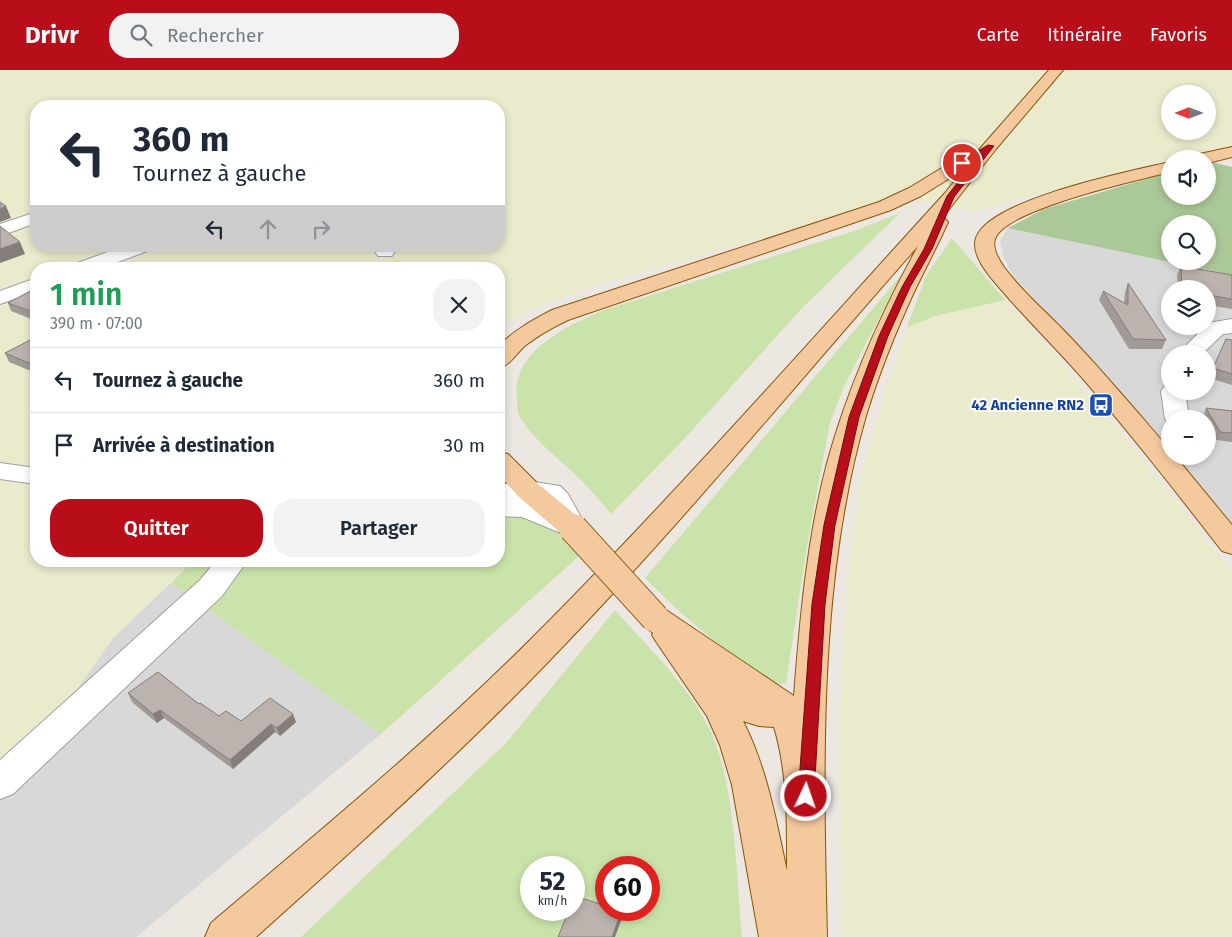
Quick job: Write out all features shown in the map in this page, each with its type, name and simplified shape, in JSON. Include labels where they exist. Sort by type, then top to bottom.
[{"type":"main road","points":[[226,937],[393,790],[546,644],[673,511],[951,196],[990,146],[1056,70]]},
{"type":"main road","points":[[505,352],[532,330],[560,315],[885,206],[915,192],[990,146]]},
{"type":"main road","points":[[1216,156],[1232,152]]},
{"type":"main road","points":[[1161,169],[1057,198],[1016,212],[1002,219],[985,238],[985,251],[996,270],[1161,446]]},
{"type":"main road","points":[[806,937],[805,813],[813,672],[818,604],[830,525],[854,417],[883,336],[906,287],[928,249],[951,196]]},
{"type":"main road","points":[[1176,465],[1232,544]]},
{"type":"main road","points":[[505,466],[528,490],[573,528],[655,618],[720,708],[738,745],[750,785],[780,937]]},
{"type":"main road","points":[[655,618],[786,710],[792,726],[805,813]]},
{"type":"main road","points":[[700,680],[720,696],[745,708],[772,713],[786,710],[801,696],[813,672]]},
{"type":"street","points":[[0,230],[30,219]]},
{"type":"street","points":[[98,262],[126,252]]},
{"type":"street","points":[[0,298],[30,286]]},
{"type":"street","points":[[1199,345],[1216,328],[1232,326]]},
{"type":"street","points":[[0,472],[30,475]]},
{"type":"street","points":[[505,493],[528,490]]},
{"type":"street","points":[[505,507],[526,508],[573,528]]},
{"type":"street","points":[[0,783],[212,588],[228,567]]},
{"type":"shaded area","points":[[1008,228],[1161,260],[1161,270],[1208,270],[1232,275],[1232,523],[1184,465],[1216,465],[1216,410],[1161,410],[1161,439],[1012,274],[1003,256],[1000,241]]},
{"type":"shaded area","points":[[171,583],[381,734],[136,937],[0,937],[0,764],[47,732],[113,638]]},
{"type":"green space","points":[[0,70],[1232,70],[1232,147],[1216,150],[1161,150],[1161,161],[974,211],[892,197],[828,220],[598,284],[525,312],[505,324],[505,262],[30,262],[30,567],[187,567],[113,638],[47,732],[0,764]]},
{"type":"green space","points":[[1216,163],[1232,167],[1232,275],[1208,270],[1216,270],[1216,215],[1161,215],[1161,260],[1008,228],[1044,209],[1161,175],[1161,205],[1216,205]]},
{"type":"green space","points":[[900,213],[802,308],[686,437],[611,514],[581,480],[548,450],[520,417],[517,405],[518,381],[523,367],[533,353],[545,342],[575,323],[604,310],[854,231]]},
{"type":"green space","points":[[952,238],[1005,300],[935,316],[907,327],[926,276]]},
{"type":"green space","points":[[902,274],[845,384],[830,422],[807,545],[786,683],[776,685],[708,635],[645,578]]},
{"type":"green space","points":[[1005,300],[1061,361],[1232,572],[1232,937],[842,937],[839,715],[849,567],[862,471],[888,380],[907,327],[935,316]]},
{"type":"green space","points":[[505,508],[526,509],[589,547],[381,734],[171,583],[187,567],[505,567]]},
{"type":"green space","points":[[615,610],[678,681],[709,728],[718,750],[730,802],[742,937],[301,937],[507,742]]},
{"type":"building","points":[[0,202],[6,206],[0,209]]},
{"type":"building","points":[[0,226],[20,242],[0,249]]},
{"type":"building","points":[[1181,270],[1204,270],[1232,275],[1232,299],[1216,296],[1216,280],[1182,280]]},
{"type":"building","points":[[1128,283],[1166,340],[1133,339],[1103,291],[1128,305]]},
{"type":"building","points":[[30,291],[30,311],[8,303]]},
{"type":"building","points":[[1226,339],[1232,340],[1232,374],[1216,369],[1216,361]]},
{"type":"building","points":[[30,340],[30,363],[5,353]]},
{"type":"building","points":[[1206,408],[1232,411],[1232,433],[1220,432],[1216,425],[1216,410],[1207,410]]},
{"type":"building","points":[[158,672],[199,704],[219,716],[226,711],[241,721],[270,698],[293,714],[277,728],[271,724],[230,760],[160,710],[153,714],[128,693]]},
{"type":"building","points":[[585,899],[595,902],[595,921],[618,921],[612,937],[558,937],[565,921],[585,921]]},
{"type":"place","name":"42 Ancienne RN2","points":[[1101,405]]},
{"type":"route","points":[[806,796],[818,604],[841,467],[854,417],[883,336],[906,287],[928,249],[951,196],[990,146],[962,163]]}]
